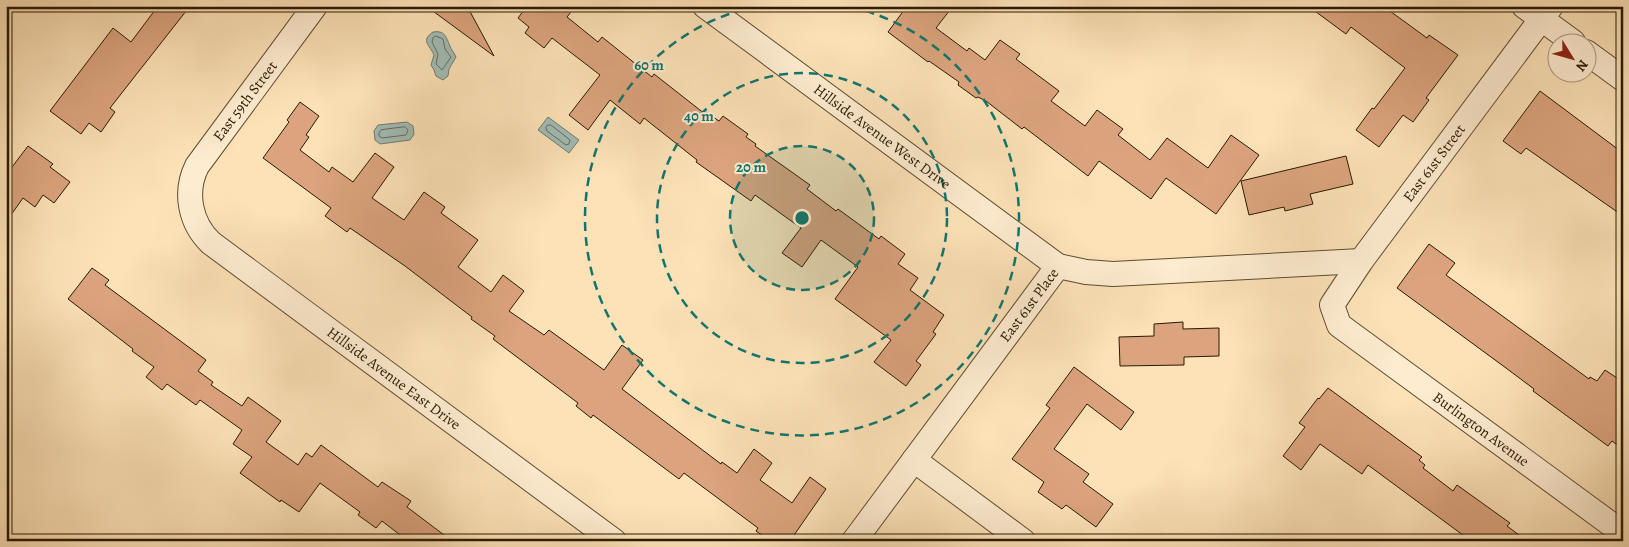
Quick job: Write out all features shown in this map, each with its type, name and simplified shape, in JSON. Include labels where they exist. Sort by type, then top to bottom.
[{"type":"street","name":"Hillside Avenue West Drive","points":[[705,6],[1058,266]]},
{"type":"street","name":"East 59th Street","points":[[190,202],[190,183],[197,166],[310,8]]},
{"type":"street","points":[[1539,11],[1562,32]]},
{"type":"street","name":"East 61st Street","points":[[1339,325],[1332,305],[1539,11]]},
{"type":"street","points":[[1596,59],[1623,79]]},
{"type":"street","name":"Hillside Avenue East Drive","points":[[190,202],[198,227],[211,243],[614,541]]},
{"type":"street","name":"East 61st Place","points":[[854,541],[1058,266],[1086,272],[1113,274],[1362,261]]},
{"type":"street","name":"Burlington Avenue","points":[[1339,325],[1623,533]]},
{"type":"street","points":[[914,460],[1023,541]]},
{"type":"water","points":[[433,32],[443,33],[456,57],[449,69],[448,76],[443,80],[436,76],[431,65],[434,55],[427,43],[427,38]]},
{"type":"water","points":[[548,117],[579,140],[569,153],[538,130]]},
{"type":"water","points":[[407,122],[413,126],[414,134],[410,140],[380,144],[375,140],[374,131],[378,125]]},
{"type":"building","points":[[158,6],[190,6],[110,108],[115,112],[101,132],[89,123],[81,134],[50,111],[113,28],[131,42]]},
{"type":"building","points":[[426,6],[467,6],[494,56]]},
{"type":"building","points":[[527,6],[576,6],[567,17],[598,42],[602,37],[652,77],[654,74],[705,114],[706,112],[719,121],[723,116],[748,134],[746,137],[756,144],[755,146],[810,185],[807,189],[836,211],[838,209],[879,239],[881,236],[905,254],[898,264],[918,278],[910,290],[944,315],[933,332],[936,334],[916,361],[921,365],[906,386],[874,362],[891,340],[835,299],[858,267],[821,240],[802,267],[782,253],[801,228],[755,195],[751,201],[696,162],[697,160],[644,118],[640,124],[610,100],[588,130],[569,115],[600,75],[552,38],[544,48],[525,33],[529,27],[518,18]]},
{"type":"building","points":[[907,6],[953,6],[936,28],[967,51],[969,48],[985,60],[1000,40],[1020,54],[1016,59],[1059,91],[1051,101],[1085,126],[1097,110],[1123,129],[1118,135],[1150,160],[1167,138],[1208,168],[1231,135],[1259,155],[1216,214],[1166,178],[1151,199],[1099,161],[1088,176],[1024,127],[1022,129],[986,101],[978,97],[976,98],[958,85],[959,82],[888,32]]},
{"type":"building","points":[[1308,6],[1383,6],[1427,38],[1429,35],[1458,55],[1426,98],[1429,100],[1413,122],[1403,115],[1379,147],[1356,130],[1405,68],[1351,27],[1346,34]]},
{"type":"building","points":[[1540,91],[1623,153],[1623,216],[1526,148],[1521,154],[1503,141]]},
{"type":"building","points":[[300,102],[319,116],[306,135],[309,137],[300,150],[329,172],[332,167],[353,182],[375,153],[394,167],[372,198],[404,220],[424,192],[445,207],[441,213],[478,240],[458,267],[491,292],[503,275],[524,291],[509,311],[544,335],[549,330],[604,370],[622,345],[643,360],[622,389],[721,464],[722,462],[737,473],[754,449],[772,463],[760,480],[792,503],[810,477],[826,489],[790,541],[770,541],[756,531],[758,528],[684,473],[679,479],[593,415],[591,418],[576,406],[578,403],[493,339],[495,336],[405,266],[350,228],[347,232],[325,216],[331,208],[263,158],[289,122],[287,120]]},
{"type":"building","points":[[28,146],[53,164],[50,167],[70,182],[54,203],[43,195],[35,207],[23,198],[6,222],[6,175]]},
{"type":"building","points":[[1346,156],[1353,184],[1310,194],[1313,204],[1285,211],[1284,207],[1249,215],[1241,181]]},
{"type":"building","points":[[1429,244],[1455,263],[1446,275],[1589,379],[1590,377],[1597,381],[1605,370],[1623,382],[1623,449],[1612,441],[1608,446],[1397,288]]},
{"type":"building","points":[[92,268],[109,280],[105,285],[206,360],[198,371],[213,382],[211,385],[242,406],[248,397],[281,421],[266,442],[298,465],[306,453],[312,457],[321,445],[378,487],[382,482],[411,501],[407,507],[452,541],[408,541],[382,521],[376,528],[358,515],[360,512],[320,483],[299,512],[281,500],[280,502],[240,473],[252,457],[233,444],[242,430],[200,400],[196,405],[167,384],[162,390],[146,377],[154,367],[68,299]]},
{"type":"building","points":[[1183,322],[1183,329],[1219,328],[1219,356],[1184,357],[1184,365],[1120,366],[1119,337],[1154,336],[1154,324]]},
{"type":"building","points":[[1074,367],[1134,412],[1121,430],[1087,404],[1054,449],[1089,474],[1083,482],[1113,504],[1096,527],[1066,505],[1062,509],[1038,492],[1044,482],[1012,459],[1050,408],[1046,405]]},
{"type":"building","points":[[1328,388],[1422,457],[1419,460],[1425,465],[1423,468],[1453,491],[1457,485],[1510,523],[1507,526],[1527,541],[1471,541],[1368,465],[1362,474],[1320,444],[1301,470],[1283,456],[1305,427],[1299,423]]}]
